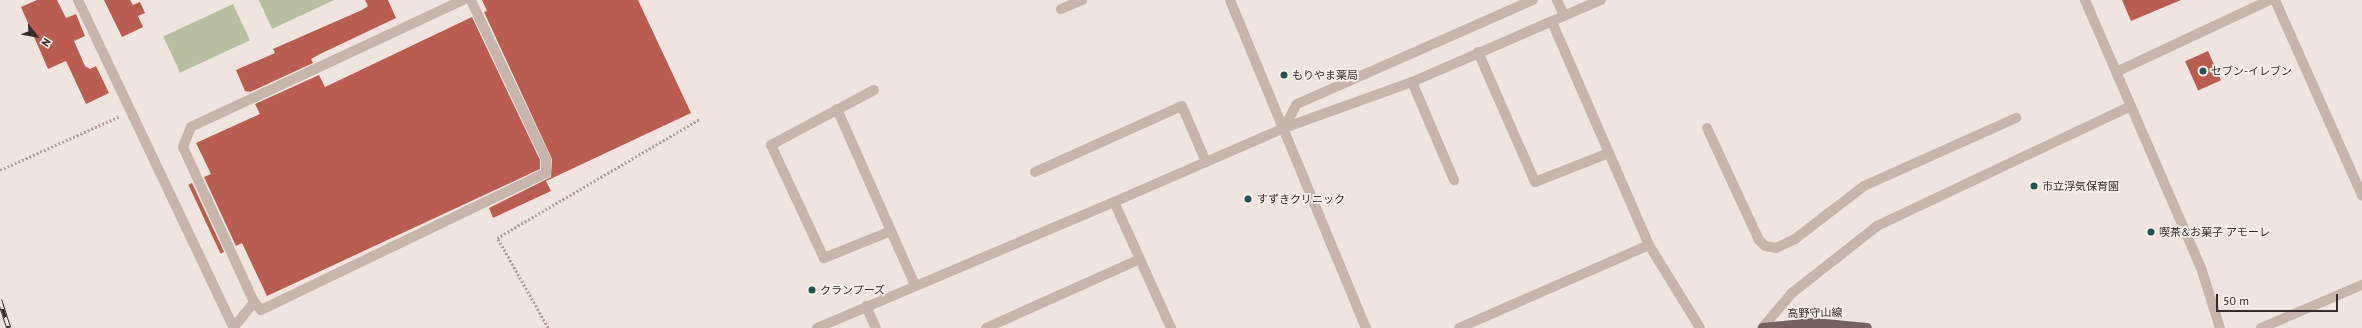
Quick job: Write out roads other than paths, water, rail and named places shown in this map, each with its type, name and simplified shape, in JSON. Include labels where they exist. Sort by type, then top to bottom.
[{"type":"main road","name":"高野守山線","points":[[1762,328],[1814,323],[1867,328]]},
{"type":"street","points":[[78,0],[132,110],[234,328],[254,302]]},
{"type":"street","points":[[463,0],[191,127],[183,147],[254,302],[261,310],[546,173],[546,159],[471,0]]},
{"type":"street","points":[[1060,9],[1082,0]]},
{"type":"street","points":[[1230,0],[1366,328]]},
{"type":"street","points":[[1284,128],[1297,104],[1533,0]]},
{"type":"street","points":[[1557,0],[1564,16]]},
{"type":"street","points":[[816,328],[1114,202],[1284,128],[1412,82],[1478,52],[1601,0]]},
{"type":"street","points":[[2084,0],[2202,271],[2220,328]]},
{"type":"street","points":[[2116,72],[2270,0]]},
{"type":"street","points":[[2275,0],[2362,195]]},
{"type":"street","points":[[1552,22],[1649,245],[1700,328]]},
{"type":"street","points":[[1478,52],[1535,182],[1609,153]]},
{"type":"street","points":[[1412,82],[1454,180]]},
{"type":"street","points":[[874,90],[770,145],[824,258],[891,231]]},
{"type":"street","points":[[1035,172],[1182,106],[1206,162]]},
{"type":"street","points":[[1762,328],[1792,293],[1877,226],[2131,106]]},
{"type":"street","points":[[837,109],[915,285]]},
{"type":"street","points":[[1707,128],[1759,240],[1765,246],[1776,248],[1790,243],[1864,186],[2016,118]]},
{"type":"street","points":[[1114,202],[1138,260],[1171,328]]},
{"type":"street","points":[[1459,328],[1649,245]]},
{"type":"street","points":[[986,328],[1138,260]]},
{"type":"street","points":[[2261,328],[2362,285]]},
{"type":"street","points":[[866,306],[876,328]]},
{"type":"railway","points":[[0,300],[9,328]]},
{"type":"place","name":"セブン-イレブン","points":[[2203,71]]},
{"type":"place","name":"もりやま薬局","points":[[1284,75]]},
{"type":"place","name":"市立浮気保育園","points":[[2034,186]]},
{"type":"place","name":"すずきクリニック","points":[[1248,199]]},
{"type":"place","name":"喫茶&お菓子 アモーレ","points":[[2151,232]]},
{"type":"place","name":"クランプーズ","points":[[812,290]]}]
